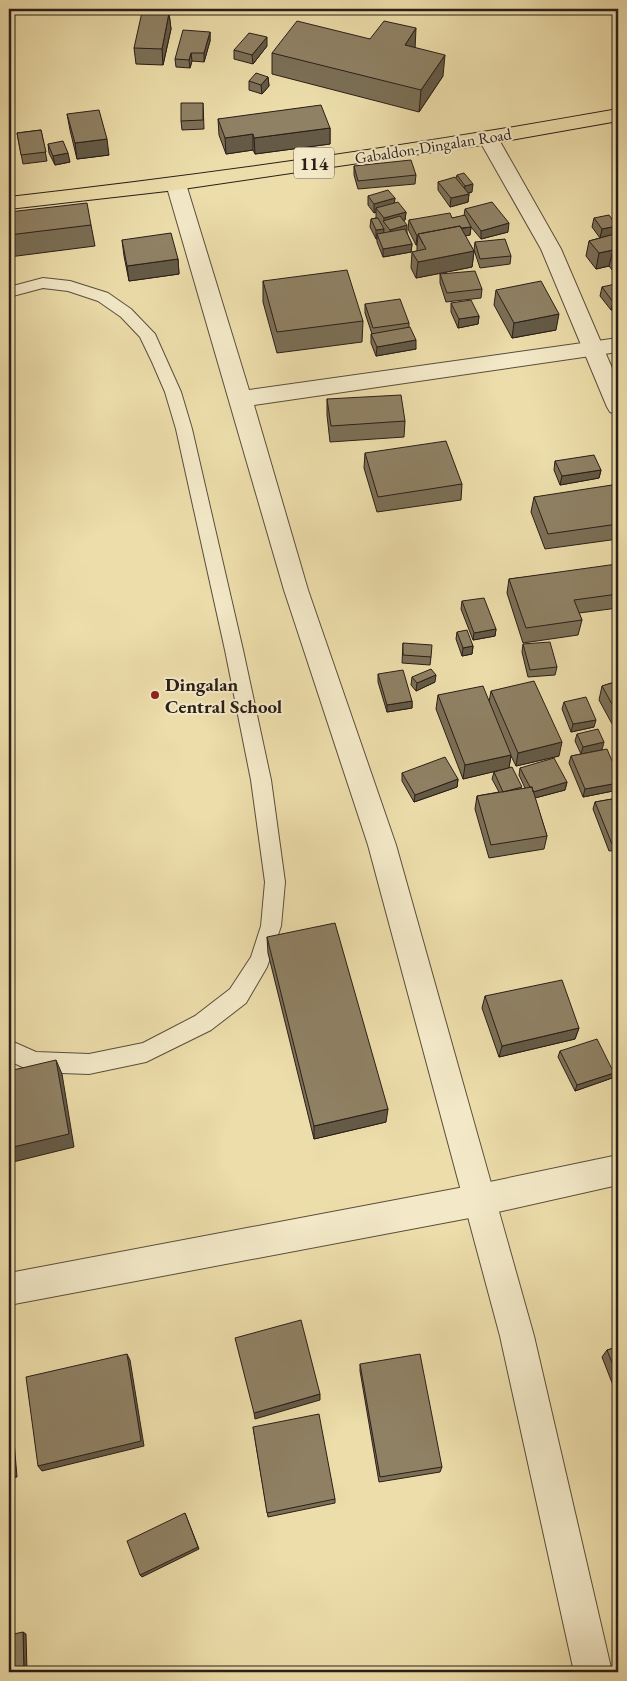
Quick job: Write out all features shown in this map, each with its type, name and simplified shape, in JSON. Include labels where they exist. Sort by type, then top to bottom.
[{"type":"main road","name":"Gabaldon-Dingalan Road","points":[[9,203],[176,184],[488,138],[618,114]]},
{"type":"street","points":[[488,138],[551,249],[618,407]]},
{"type":"street","points":[[176,184],[296,590],[382,845],[517,1336],[593,1672]]},
{"type":"street","points":[[241,399],[618,345]]},
{"type":"street","points":[[9,1289],[480,1200],[618,1170]]},
{"type":"lane","points":[[9,292],[43,283],[70,286],[103,297],[126,312],[147,334],[160,362],[173,392],[184,429],[234,650],[262,780],[275,882],[271,926],[260,960],[238,996],[203,1023],[146,1052],[89,1064],[34,1062],[9,1050]]},
{"type":"building","points":[[142,12],[169,13],[162,49],[134,48]]},
{"type":"building","points":[[297,21],[370,39],[384,21],[416,28],[405,45],[445,55],[421,90],[272,53]]},
{"type":"building","points":[[183,30],[210,32],[204,53],[191,53],[189,60],[175,59]]},
{"type":"building","points":[[249,33],[267,37],[252,55],[234,50]]},
{"type":"building","points":[[256,73],[268,77],[261,85],[249,81]]},
{"type":"building","points":[[181,103],[203,103],[203,120],[181,121]]},
{"type":"building","points":[[321,105],[330,128],[254,138],[253,134],[225,138],[218,119]]},
{"type":"building","points":[[99,110],[107,139],[75,143],[67,114]]},
{"type":"building","points":[[41,130],[46,152],[21,155],[17,133]]},
{"type":"building","points":[[63,141],[68,153],[53,156],[48,144]]},
{"type":"building","points":[[411,160],[416,175],[358,181],[354,166]]},
{"type":"building","points":[[464,173],[473,184],[465,186],[457,175]]},
{"type":"building","points":[[455,177],[469,194],[451,198],[438,182]]},
{"type":"building","points":[[388,190],[395,198],[374,204],[368,196]]},
{"type":"building","points":[[398,202],[406,212],[384,218],[376,208]]},
{"type":"building","points":[[492,202],[509,223],[481,231],[465,209]]},
{"type":"building","points":[[87,203],[91,225],[9,235],[9,212]]},
{"type":"building","points":[[450,213],[452,218],[465,215],[471,227],[461,228],[460,226],[418,234],[417,236],[409,220]]},
{"type":"building","points":[[609,215],[617,226],[602,229],[594,218]]},
{"type":"building","points":[[400,216],[407,225],[390,230],[383,221]]},
{"type":"building","points":[[378,218],[384,229],[376,230],[371,219]]},
{"type":"building","points":[[460,226],[474,251],[418,262],[412,252],[426,249],[418,234]]},
{"type":"building","points":[[405,229],[412,244],[383,249],[377,234]]},
{"type":"building","points":[[171,233],[178,259],[127,266],[122,240]]},
{"type":"building","points":[[618,233],[618,257],[613,250],[599,253],[589,241]]},
{"type":"building","points":[[505,239],[511,256],[480,259],[475,242]]},
{"type":"building","points":[[347,270],[363,321],[277,332],[263,281]]},
{"type":"building","points":[[475,271],[482,289],[447,293],[440,274]]},
{"type":"building","points":[[541,281],[559,314],[514,323],[496,290]]},
{"type":"building","points":[[615,284],[618,288],[618,301],[613,302],[602,287]]},
{"type":"building","points":[[400,299],[409,323],[373,328],[365,304]]},
{"type":"building","points":[[471,300],[479,316],[459,319],[451,303]]},
{"type":"building","points":[[410,327],[416,340],[377,347],[371,334]]},
{"type":"building","points":[[401,395],[405,421],[331,426],[327,399]]},
{"type":"building","points":[[446,441],[462,484],[378,497],[365,453]]},
{"type":"building","points":[[594,455],[601,470],[562,476],[555,461]]},
{"type":"building","points":[[612,485],[618,500],[618,524],[548,534],[534,497]]},
{"type":"building","points":[[617,564],[618,594],[574,600],[582,620],[526,628],[509,579]]},
{"type":"building","points":[[484,598],[496,629],[474,633],[462,601]]},
{"type":"building","points":[[467,630],[473,646],[463,648],[457,632]]},
{"type":"building","points":[[550,642],[557,667],[530,670],[523,644]]},
{"type":"building","points":[[403,643],[432,645],[431,657],[403,655]]},
{"type":"building","points":[[431,669],[436,675],[417,683],[412,677]]},
{"type":"building","points":[[403,670],[412,701],[387,705],[378,674]]},
{"type":"building","points":[[534,681],[562,742],[518,753],[491,691]]},
{"type":"building","points":[[618,681],[618,715],[602,686]]},
{"type":"building","points":[[483,686],[511,755],[465,765],[438,695]]},
{"type":"building","points":[[586,697],[596,720],[573,724],[564,702]]},
{"type":"building","points":[[598,729],[604,742],[583,747],[577,734]]},
{"type":"building","points":[[607,749],[618,775],[618,783],[585,789],[571,756]]},
{"type":"building","points":[[445,757],[458,779],[415,795],[402,773]]},
{"type":"building","points":[[554,758],[567,782],[533,792],[532,787],[530,787],[520,768]]},
{"type":"building","points":[[512,767],[522,787],[503,792],[494,772]]},
{"type":"building","points":[[532,787],[547,836],[491,845],[477,796]]},
{"type":"building","points":[[618,798],[618,843],[612,844],[595,802]]},
{"type":"building","points":[[335,923],[388,1109],[314,1126],[267,937]]},
{"type":"building","points":[[562,980],[579,1028],[502,1046],[485,996]]},
{"type":"building","points":[[597,1039],[614,1073],[577,1085],[560,1051]]},
{"type":"building","points":[[56,1060],[69,1134],[9,1148],[9,1071]]},
{"type":"building","points":[[301,1320],[320,1394],[254,1413],[235,1338]]},
{"type":"building","points":[[618,1347],[618,1378],[607,1350]]},
{"type":"building","points":[[127,1354],[141,1441],[38,1466],[26,1377]]},
{"type":"building","points":[[420,1354],[442,1467],[380,1477],[360,1364]]},
{"type":"building","points":[[319,1414],[335,1499],[267,1513],[253,1427]]},
{"type":"building","points":[[9,1432],[12,1472],[9,1473]]},
{"type":"building","points":[[185,1513],[198,1547],[140,1575],[127,1541]]},
{"type":"building","points":[[23,1632],[24,1672],[9,1672],[9,1635]]},
{"type":"place","name":"Dingalan Central School","points":[[155,695]]}]
